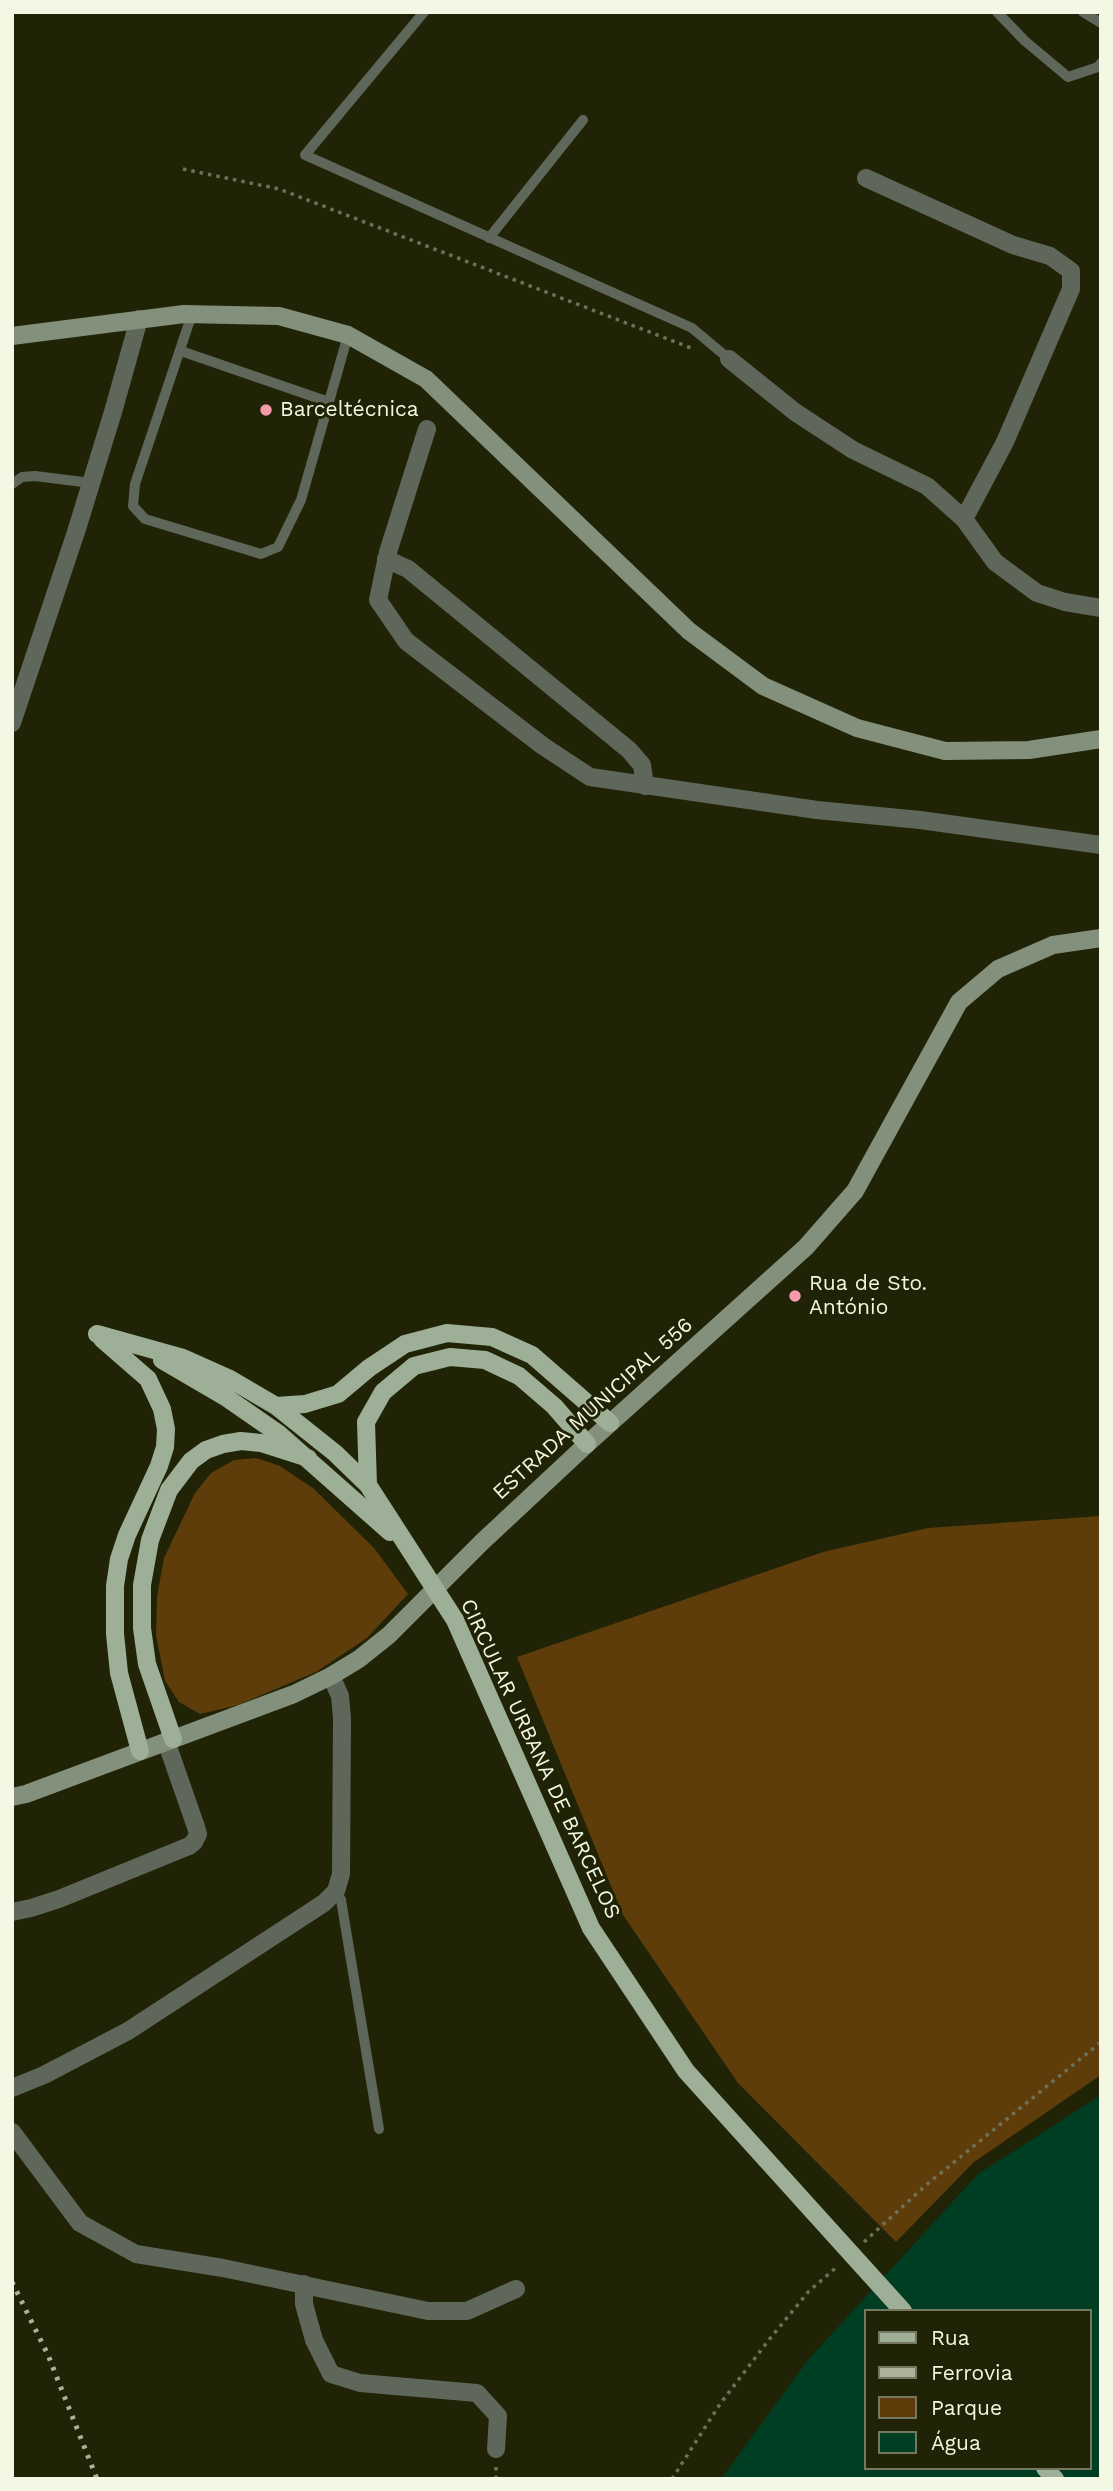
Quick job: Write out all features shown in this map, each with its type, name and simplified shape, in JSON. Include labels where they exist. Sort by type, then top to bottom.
[{"type":"main road","points":[[12,336],[192,314],[279,316],[348,335],[426,379],[690,631],[762,687],[857,728],[945,751],[1029,750],[1101,739]]},
{"type":"main road","name":"ESTRADA MUNICIPAL 556","points":[[12,1797],[294,1694],[359,1659],[389,1635],[482,1542],[587,1444],[806,1247],[855,1191],[959,1002],[998,969],[1053,945],[1101,938]]},
{"type":"main road","points":[[276,1406],[305,1404],[338,1394],[369,1368],[405,1344],[447,1333],[492,1337],[532,1355],[610,1423]]},
{"type":"main road","points":[[140,1347],[97,1334],[148,1379],[162,1409],[166,1429],[165,1447],[159,1466],[127,1535],[119,1559],[115,1586],[115,1633],[119,1673],[140,1751]]},
{"type":"main road","name":"CIRCULAR URBANA DE BARCELOS","points":[[140,1347],[204,1367],[276,1406],[335,1453],[368,1485],[454,1620],[591,1928],[686,2071],[901,2309]]},
{"type":"main road","name":"CIRCULAR URBANA DE BARCELOS","points":[[140,1347],[254,1416],[308,1458],[408,1548]]},
{"type":"main road","points":[[368,1485],[366,1422],[383,1392],[414,1366],[450,1357],[485,1360],[519,1376],[554,1406],[587,1444]]},
{"type":"main road","points":[[169,1740],[147,1664],[142,1628],[142,1585],[150,1541],[169,1490],[191,1461],[206,1450],[223,1444],[241,1441],[261,1443],[308,1458]]},
{"type":"street","points":[[866,178],[1013,245],[1050,256],[1071,271],[1071,289],[1005,442],[964,519]]},
{"type":"street","points":[[12,723],[91,483],[139,319]]},
{"type":"street","points":[[729,359],[795,412],[853,450],[928,486],[964,519],[995,562],[1037,593],[1065,602],[1101,608]]},
{"type":"street","points":[[427,429],[386,559],[378,600],[406,641],[543,746],[590,777],[1101,845]]},
{"type":"street","points":[[386,559],[408,569],[629,750],[642,765],[645,786]]},
{"type":"street","points":[[12,2088],[44,2075],[128,2031],[312,1910],[336,1891],[341,1874],[342,1718],[340,1696],[331,1676]]},
{"type":"street","points":[[12,1912],[59,1899],[190,1846],[194,1842],[198,1834],[169,1740]]},
{"type":"street","points":[[12,2132],[80,2223],[136,2254],[304,2284],[428,2311],[467,2311],[516,2289]]},
{"type":"street","points":[[304,2284],[304,2304],[314,2340],[331,2374],[360,2383],[477,2393],[498,2416],[496,2449]]},
{"type":"lane","points":[[424,12],[305,155],[692,328],[729,359]]},
{"type":"lane","points":[[998,12],[1025,41],[1068,77],[1101,64]]},
{"type":"lane","points":[[1083,12],[1101,23]]},
{"type":"lane","points":[[489,238],[583,120]]},
{"type":"lane","points":[[192,314],[135,484],[133,506],[145,519],[261,554],[278,547],[301,500],[348,335]]},
{"type":"lane","points":[[181,351],[329,402]]},
{"type":"lane","points":[[12,485],[22,477],[35,476],[91,483]]},
{"type":"lane","points":[[336,1891],[341,1900],[379,2129]]},
{"type":"path","points":[[183,169],[279,189],[721,361],[729,359]]},
{"type":"green space","points":[[256,1458],[280,1466],[314,1489],[374,1548],[408,1594],[367,1638],[316,1672],[238,1705],[200,1714],[179,1702],[165,1681],[156,1635],[157,1596],[164,1558],[195,1493],[211,1473],[234,1460]]},
{"type":"green space","points":[[1101,1516],[1101,2075],[974,2162],[896,2242],[738,2083],[623,1915],[517,1657],[823,1552],[928,1528]]},
{"type":"water","points":[[1101,2095],[1101,2479],[721,2479],[808,2360],[978,2174]]},
{"type":"railway","points":[[12,2282],[48,2355],[97,2479]]},
{"type":"place","name":"Barceltécnica","points":[[266,410]]},
{"type":"place","name":"Rua de Sto. António","points":[[795,1296]]}]
